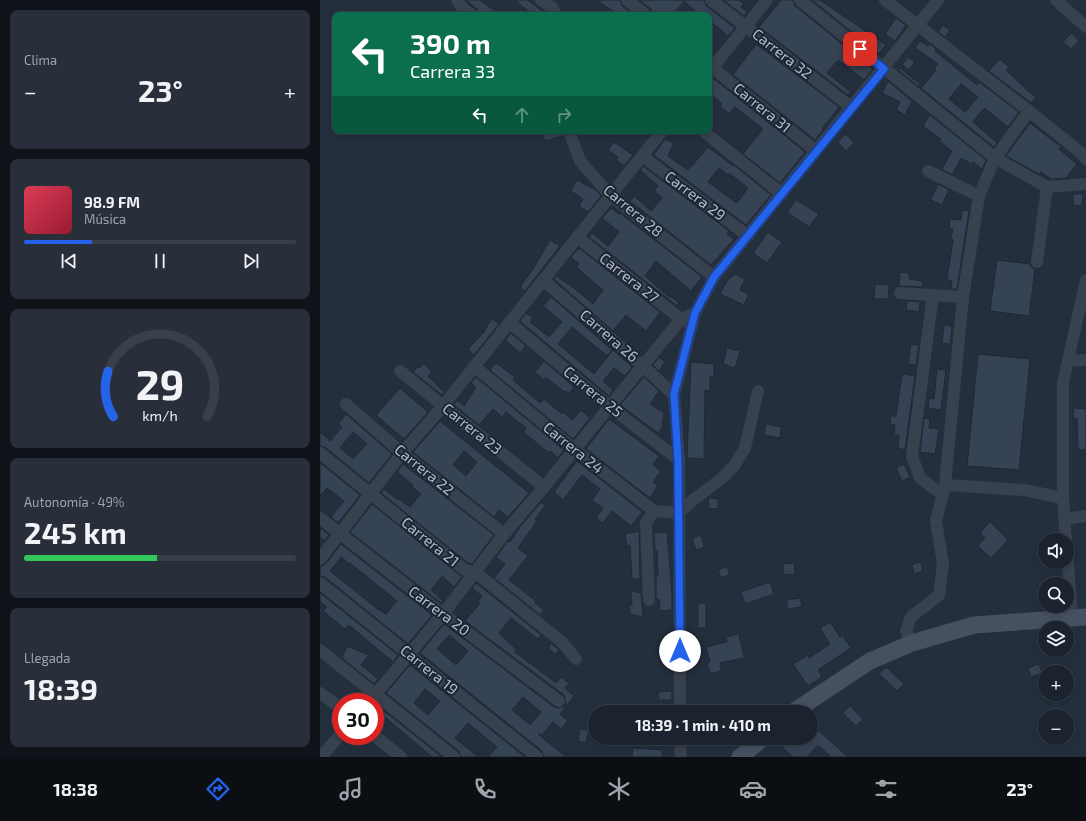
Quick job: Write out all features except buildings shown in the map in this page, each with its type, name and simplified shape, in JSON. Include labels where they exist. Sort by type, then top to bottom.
[{"type":"main road","points":[[804,705],[870,661],[912,643],[974,625],[1079,618]]},
{"type":"main road","points":[[740,757],[755,745]]},
{"type":"street","points":[[457,0],[462,8],[468,12]]},
{"type":"street","points":[[541,0],[553,8],[554,12]]},
{"type":"street","points":[[627,0],[642,12]]},
{"type":"street","name":"Carrera 32","points":[[712,0],[852,107]]},
{"type":"street","points":[[712,67],[767,0]]},
{"type":"street","points":[[800,0],[995,158],[1047,187],[1086,184]]},
{"type":"street","points":[[885,0],[1029,111],[1080,152],[1086,159]]},
{"type":"street","points":[[680,705],[678,460],[674,394],[695,313],[714,277],[884,69],[938,0]]},
{"type":"street","points":[[1056,0],[1086,27]]},
{"type":"street","name":"Carrera 31","points":[[712,71],[816,151]]},
{"type":"street","points":[[912,643],[906,631],[911,617],[939,595],[943,564],[936,521],[944,490],[963,297],[979,196],[995,158],[1029,111]]},
{"type":"street","name":"Carrera 28","points":[[570,134],[580,161],[611,196],[714,277]]},
{"type":"street","points":[[320,558],[402,453],[443,406],[660,134]]},
{"type":"street","points":[[707,134],[782,194]]},
{"type":"street","name":"Carrera 29","points":[[642,156],[748,236]]},
{"type":"street","points":[[928,170],[979,196]]},
{"type":"street","points":[[1037,262],[1047,187]]},
{"type":"street","name":"Carrera 27","points":[[577,237],[681,319],[685,320],[691,327]]},
{"type":"street","name":"Carrera 26","points":[[543,280],[644,366],[674,394]]},
{"type":"street","points":[[1065,533],[1063,498],[1063,383],[1086,280]]},
{"type":"street","points":[[900,293],[963,297]]},
{"type":"street","points":[[933,295],[912,456],[920,478],[944,490],[1024,490],[1063,498]]},
{"type":"street","points":[[376,693],[443,614],[504,534],[609,406],[644,366],[681,319],[695,313]]},
{"type":"street","name":"Carrera 25","points":[[509,322],[609,406],[678,460]]},
{"type":"street","points":[[1068,361],[1086,360]]},
{"type":"street","name":"Carrera 24","points":[[474,366],[574,449],[654,511]]},
{"type":"street","name":"Carrera 23","points":[[400,371],[544,487]]},
{"type":"street","points":[[649,600],[646,523],[654,511],[679,513],[693,500],[721,479],[734,466],[745,448],[758,391]]},
{"type":"street","name":"Carrera 22","points":[[346,404],[402,453],[504,534]]},
{"type":"street","name":"Carrera 21","points":[[320,453],[465,570],[475,572],[560,641],[576,659]]},
{"type":"street","points":[[1064,519],[1086,516]]},
{"type":"street","name":"Carrera 20","points":[[320,518],[559,702]]},
{"type":"street","points":[[1070,569],[1079,618]]},
{"type":"street","name":"Carrera 19","points":[[320,583],[537,757]]},
{"type":"street","points":[[320,650],[367,693]]},
{"type":"street","points":[[320,692],[332,701]]},
{"type":"street","points":[[384,707],[454,757]]},
{"type":"street","points":[[384,743],[401,757]]},
{"type":"street","points":[[321,757],[332,744]]},
{"type":"street","points":[[680,745],[681,757]]},
{"type":"route","points":[[680,651],[678,460],[674,394],[695,313],[714,277],[884,69],[860,49]]}]
